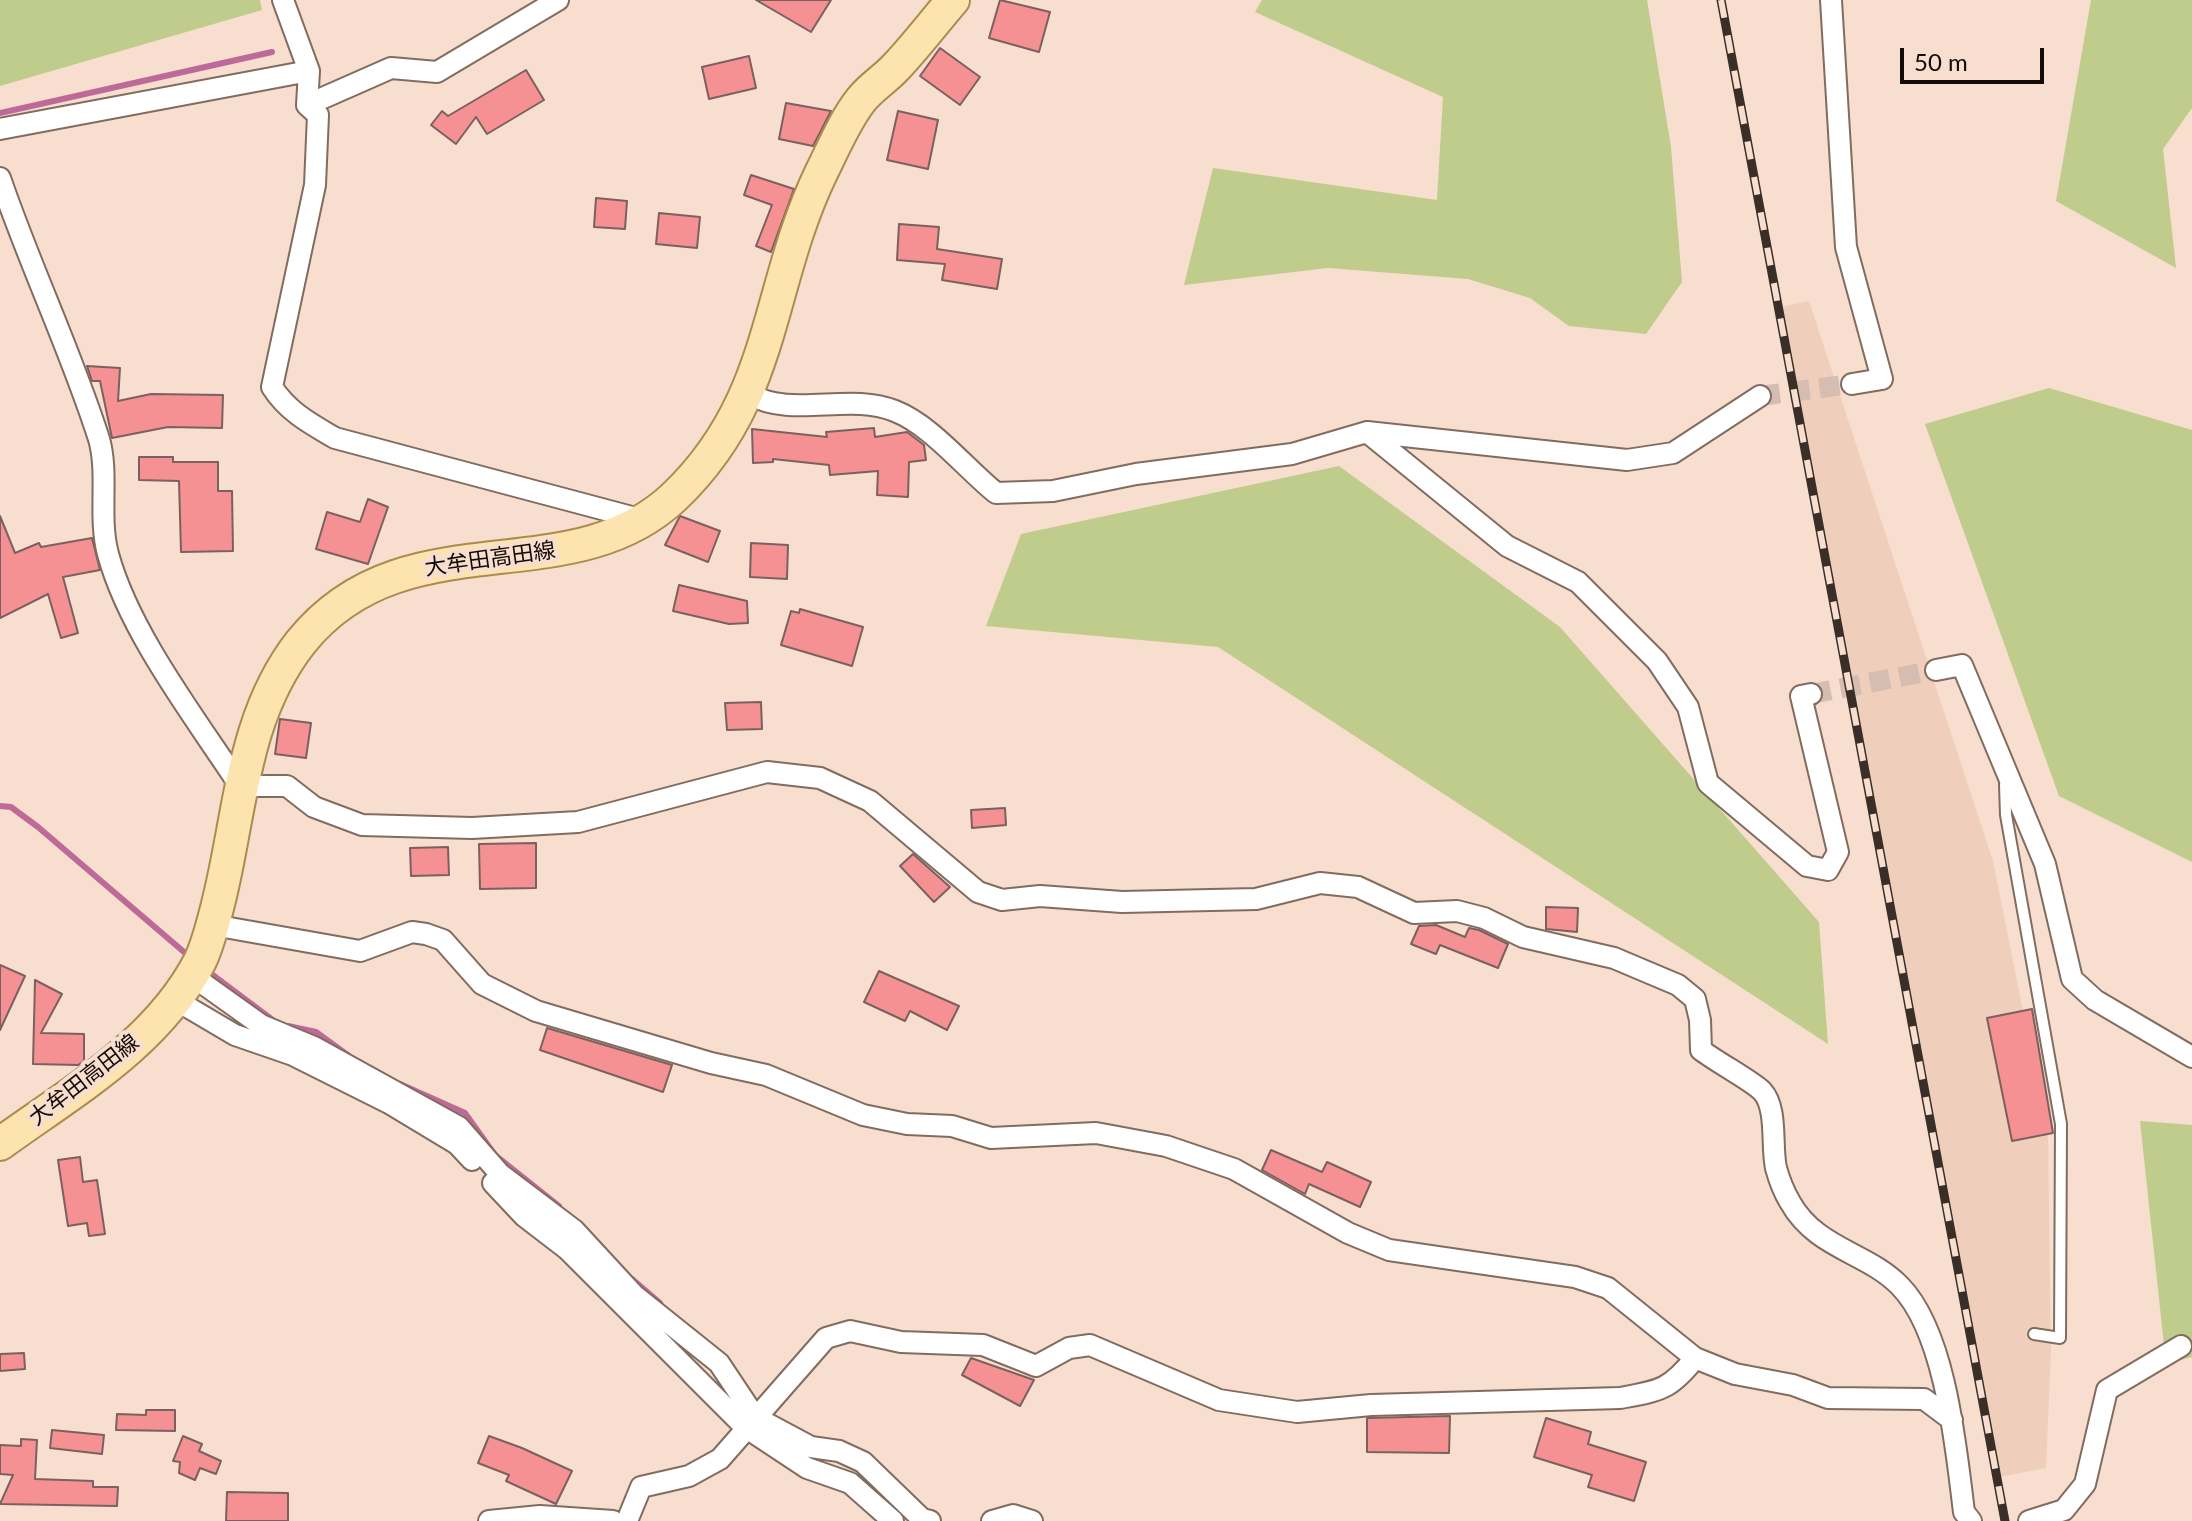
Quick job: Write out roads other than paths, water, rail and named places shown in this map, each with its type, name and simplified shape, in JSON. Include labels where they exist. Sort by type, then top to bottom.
[{"type":"main road","name":"大牟田高田線","points":[[0,1144],[132,1049],[182,987],[213,925],[254,731],[275,678],[321,618],[391,577],[432,564],[563,549],[595,541],[643,520],[673,498],[698,470],[734,424],[749,394],[803,219],[821,174],[860,101],[896,67],[953,0]]},
{"type":"street","points":[[283,0],[309,71],[307,105]]},
{"type":"street","points":[[307,105],[391,68],[437,72],[558,0]]},
{"type":"street","points":[[1831,0],[1846,247],[1882,379],[1852,384]]},
{"type":"street","points":[[0,129],[309,71]]},
{"type":"street","points":[[307,105],[318,115],[315,185],[272,387],[281,402],[303,420],[335,438],[643,520]]},
{"type":"street","points":[[0,178],[100,445],[102,529],[109,558],[131,610],[159,660],[240,786],[287,786],[314,807],[362,825],[472,828],[578,822],[767,772],[820,778],[870,801],[978,892],[1002,900],[1040,896],[1122,902],[1256,899],[1320,883],[1358,887],[1414,913],[1457,911],[1484,918],[1523,937],[1614,958],[1678,985],[1695,999],[1700,1020],[1701,1050],[1763,1091],[1770,1112],[1776,1169],[1790,1202],[1810,1230],[1899,1286],[1915,1310],[1940,1365],[1952,1420],[1964,1512],[1971,1521]]},
{"type":"street","points":[[749,394],[769,405],[853,403],[893,410],[921,424],[961,465],[996,493],[1053,491],[1136,474],[1292,454],[1367,432],[1627,460],[1673,453],[1760,396]]},
{"type":"street","points":[[1367,432],[1507,546],[1578,582],[1657,661],[1688,707],[1708,783],[1807,866],[1828,870],[1838,852],[1801,696],[1811,694]]},
{"type":"street","points":[[1936,670],[1962,665],[2005,775],[2045,864],[2072,979],[2095,1000],[2192,1057]]},
{"type":"street","points":[[213,925],[360,951],[412,932],[426,934],[443,940],[482,984],[536,1011],[711,1063],[766,1075],[863,1115],[907,1124],[952,1126],[991,1138],[1096,1133],[1166,1146],[1234,1169],[1348,1233],[1389,1250],[1575,1277],[1608,1288],[1695,1358],[1735,1374],[1793,1385],[1828,1398],[1924,1399],[1952,1420]]},
{"type":"street","points":[[182,987],[314,1047],[459,1127],[500,1174],[574,1230],[634,1295],[719,1363],[750,1422],[811,1447],[839,1451],[863,1462],[911,1510],[930,1521]]},
{"type":"street","points":[[182,987],[235,1035],[293,1055],[389,1103],[457,1144],[524,1216],[567,1249],[750,1422],[807,1468],[850,1483],[893,1521]]},
{"type":"street","points":[[627,1521],[641,1487],[689,1476],[720,1459],[826,1338],[850,1331],[901,1342],[983,1345],[1036,1366],[1069,1348],[1090,1345],[1219,1400],[1297,1412],[1371,1405],[1620,1398],[1658,1392],[1676,1383],[1695,1358]]},
{"type":"street","points":[[2029,1521],[2064,1510],[2085,1484],[2107,1390],[2181,1346]]},
{"type":"street","points":[[992,1521],[1013,1515],[1032,1521]]},
{"type":"street","points":[[489,1521],[540,1516],[613,1521]]},
{"type":"lane","points":[[2005,775],[2006,815],[2061,1124],[2060,1338],[2034,1334]]},
{"type":"waterway","points":[[0,113],[272,52]]},
{"type":"waterway","points":[[0,806],[11,807],[38,827],[191,958]]},
{"type":"waterway","points":[[206,970],[274,1021]]},
{"type":"waterway","points":[[288,1026],[316,1032],[349,1056]]},
{"type":"waterway","points":[[400,1084],[465,1113],[495,1155],[559,1206]]},
{"type":"waterway","points":[[632,1279],[660,1303]]},
{"type":"tunnel","points":[[1760,396],[1852,384]]},
{"type":"tunnel","points":[[1811,694],[1936,670]]},
{"type":"railway","points":[[1721,0],[2005,1521]]}]
